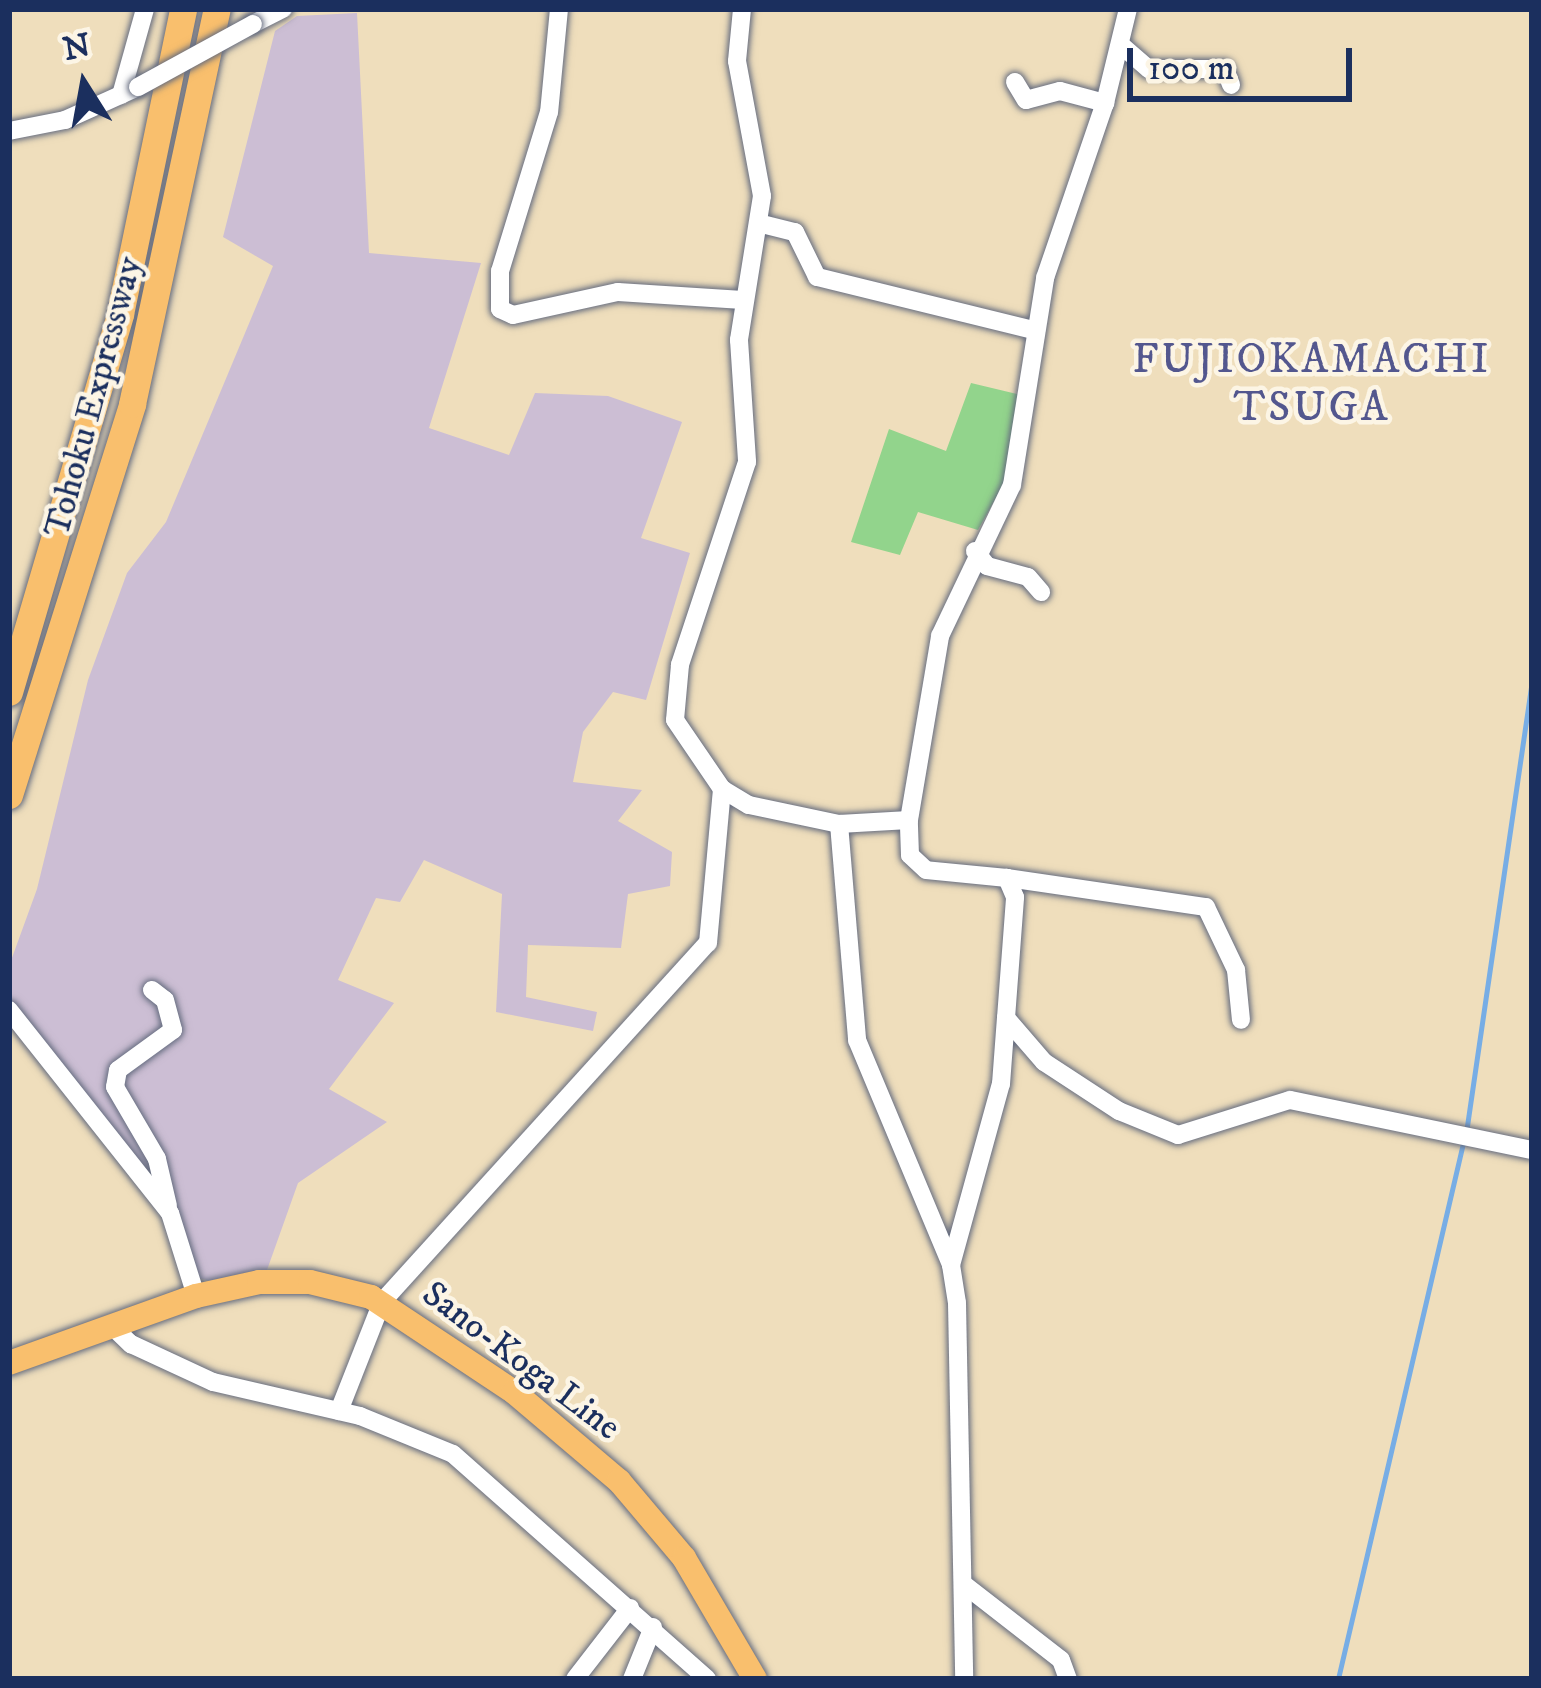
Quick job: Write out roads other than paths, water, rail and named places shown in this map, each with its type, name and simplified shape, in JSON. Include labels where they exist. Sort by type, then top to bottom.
[{"type":"highway","name":"Tohoku Expressway","points":[[9,692],[120,314],[183,9]]},
{"type":"highway","name":"Tohoku Expressway","points":[[9,795],[132,404],[218,9]]},
{"type":"main road","name":"Sano-Koga Line","points":[[9,1364],[196,1296],[288,1280],[382,1302],[514,1392],[619,1481],[684,1558],[755,1679]]},
{"type":"street","points":[[130,91],[145,9]]},
{"type":"street","points":[[9,131],[65,120],[130,91],[260,17],[283,9]]},
{"type":"street","points":[[559,9],[549,112],[500,271],[500,309],[513,315],[618,292],[743,300]]},
{"type":"street","points":[[742,9],[737,61],[757,137],[762,224],[743,300],[746,462],[674,690],[682,732],[722,789],[749,805],[839,824],[909,820]]},
{"type":"street","points":[[1128,9],[1105,103],[1033,331],[1012,484],[975,551],[932,670],[909,820],[910,855],[926,870],[1206,907],[1236,970],[1241,1020]]},
{"type":"street","points":[[1121,45],[1149,69],[1225,69],[1231,85]]},
{"type":"street","points":[[1015,82],[1025,100],[1060,91],[1105,103]]},
{"type":"street","points":[[762,224],[795,232],[817,278],[1033,331]]},
{"type":"street","points":[[975,551],[987,566],[1028,577],[1041,592]]},
{"type":"street","points":[[339,1411],[382,1302],[700,956],[717,907],[722,789]]},
{"type":"street","points":[[839,824],[857,1040],[951,1265],[962,1348],[958,1478],[966,1586],[964,1679]]},
{"type":"street","points":[[951,1265],[1001,1084],[1015,897],[1007,878]]},
{"type":"street","points":[[152,990],[165,1000],[173,1030],[160,1046],[118,1070],[115,1087],[157,1159],[196,1296]]},
{"type":"street","points":[[9,1010],[170,1214]]},
{"type":"street","points":[[1006,1018],[1044,1062],[1120,1112],[1178,1136],[1290,1100],[1532,1150]]},
{"type":"street","points":[[111,1324],[131,1345],[213,1382],[339,1411],[453,1454],[707,1679]]},
{"type":"street","points":[[966,1586],[1061,1660],[1068,1679]]},
{"type":"street","points":[[575,1679],[630,1608]]},
{"type":"street","points":[[632,1679],[653,1627]]},
{"type":"waterway","points":[[1467,1126],[1532,683]]},
{"type":"waterway","points":[[1338,1679],[1463,1143]]},
{"type":"district","name":"FUJIOKAMACHI TSUGA","points":[[1312,384]]}]
